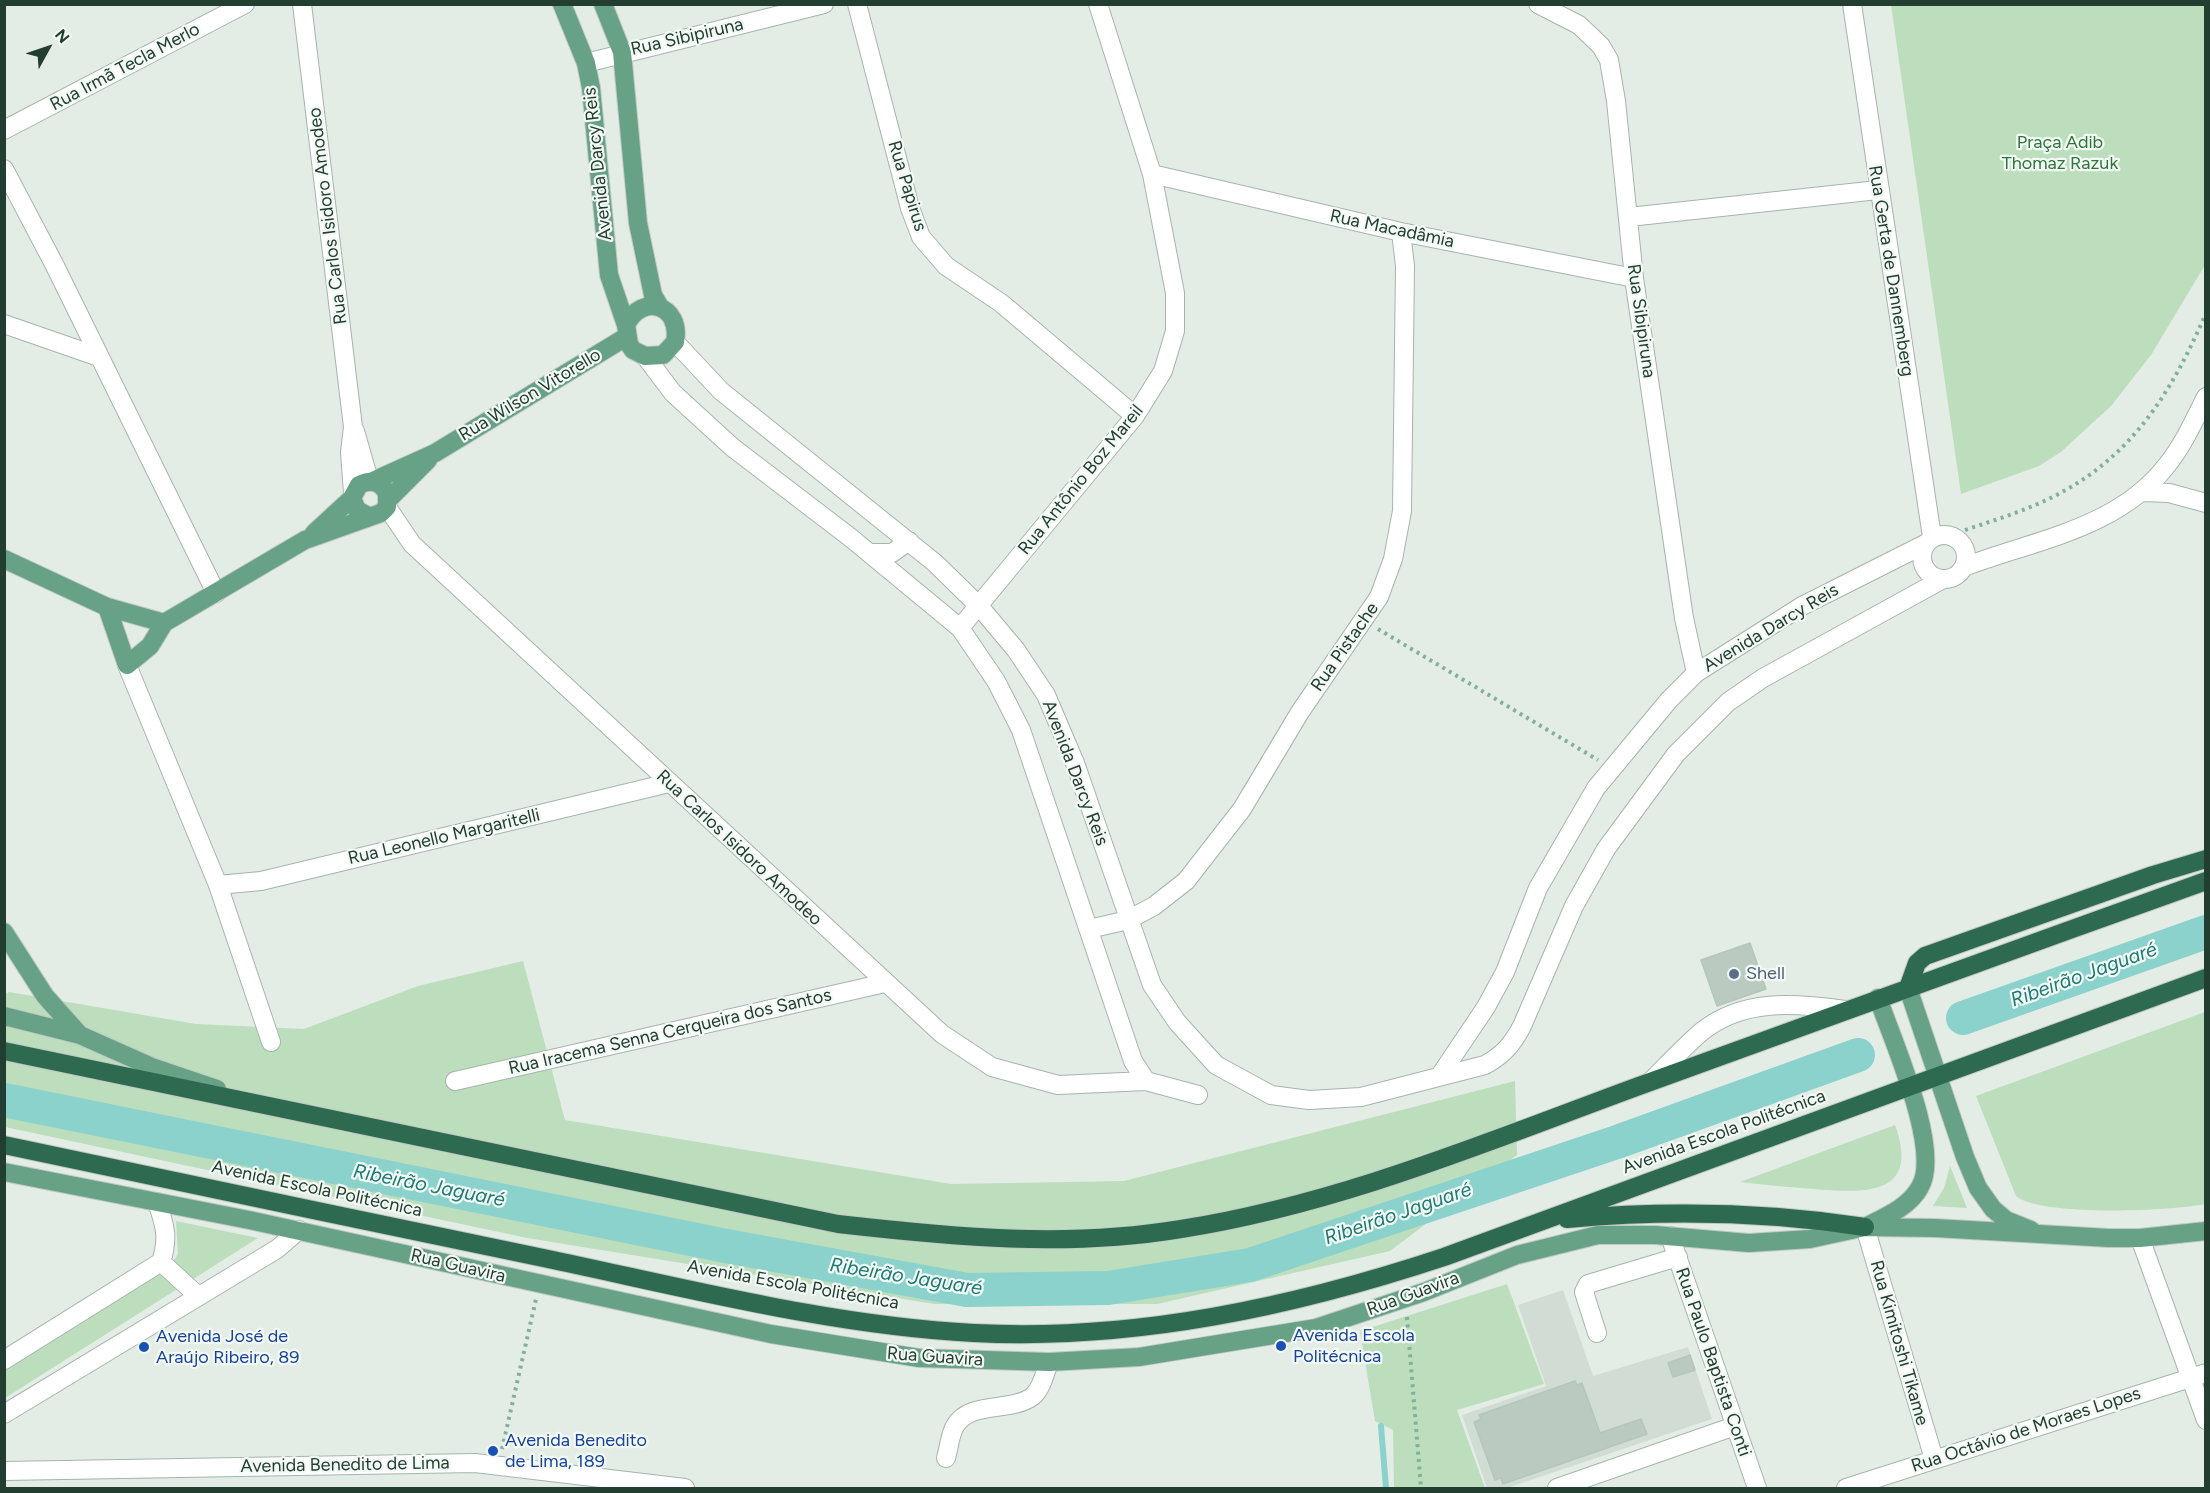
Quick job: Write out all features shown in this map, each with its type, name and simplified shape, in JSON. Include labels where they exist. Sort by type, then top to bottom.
[{"type":"highway","points":[[1908,988],[1917,963],[1925,956],[2205,859]]},
{"type":"highway","points":[[4,1051],[838,1224],[941,1236],[1018,1240],[1096,1239],[1181,1229],[1256,1215],[1410,1170],[2205,880]]},
{"type":"highway","name":"Avenida Escola Politécnica","points":[[4,1146],[807,1312],[914,1328],[974,1333],[1059,1333],[1181,1322],[1245,1312],[1364,1283],[1542,1221],[2205,978]]},
{"type":"highway","points":[[1542,1221],[1609,1215],[1729,1214],[1814,1219],[1865,1227]]},
{"type":"main road","name":"Avenida Darcy Reis","points":[[562,4],[586,63],[591,88],[609,274],[626,331]]},
{"type":"main road","name":"Avenida Darcy Reis","points":[[603,4],[622,52],[638,223],[652,295],[660,308]]},
{"type":"main road","points":[[649,306],[660,308],[669,313],[675,321],[675,342],[663,354],[645,357],[633,350],[626,331],[631,316],[639,309],[649,306]]},
{"type":"main road","name":"Rua Wilson Vitorello","points":[[371,480],[435,453],[626,331]]},
{"type":"main road","name":"Rua Wilson Vitorello","points":[[388,503],[435,453]]},
{"type":"main road","points":[[107,607],[127,665],[150,646],[164,623],[305,540],[381,513],[388,503],[384,487],[371,480],[359,485],[353,495],[305,540]]},
{"type":"main road","points":[[353,495],[357,510],[368,516]]},
{"type":"main road","points":[[4,559],[107,607],[164,623]]},
{"type":"main road","points":[[4,932],[45,996],[80,1035]]},
{"type":"main road","points":[[1908,988],[1978,1188],[1993,1209],[2006,1220],[2044,1235]]},
{"type":"main road","points":[[1865,1227],[1901,1207],[1921,1186],[1926,1170],[1926,1146],[1909,1086],[1878,998]]},
{"type":"main road","points":[[4,1016],[80,1035],[152,1067],[248,1100]]},
{"type":"main road","points":[[74,1185],[78,1161]]},
{"type":"main road","name":"Rua Guavira","points":[[4,1172],[299,1230],[538,1285],[856,1350],[919,1358],[1049,1362],[1139,1358],[1316,1328],[1553,1244],[1598,1235],[1670,1236],[1749,1243],[1810,1239],[1865,1227]]},
{"type":"main road","points":[[1865,1227],[2140,1238],[2205,1232]]},
{"type":"street","name":"Rua Irmã Tecla Merlo","points":[[4,130],[245,4]]},
{"type":"street","name":"Rua Carlos Isidoro Amodeo","points":[[302,4],[353,427],[350,452],[353,495]]},
{"type":"street","name":"Rua Sibipiruna","points":[[586,63],[622,52],[824,4]]},
{"type":"street","name":"Rua Papirus","points":[[857,4],[910,208],[921,237],[946,266],[1001,303],[1135,416]]},
{"type":"street","name":"Rua Antônio Boz Mareil","points":[[960,628],[1135,416],[1163,371],[1175,331],[1175,293],[1152,174],[1098,4]]},
{"type":"street","name":"Rua Sibipiruna","points":[[1538,4],[1580,25],[1601,46],[1609,60],[1629,217],[1634,278],[1684,618],[1696,673]]},
{"type":"street","name":"Rua Gerta de Dannemberg","points":[[1851,4],[1928,541]]},
{"type":"street","points":[[4,169],[216,593]]},
{"type":"street","name":"Rua Macadâmia","points":[[1152,174],[1401,232],[1634,278]]},
{"type":"street","points":[[1629,217],[1878,190]]},
{"type":"street","name":"Rua Pistache","points":[[1089,929],[1128,920],[1154,906],[1186,881],[1228,827],[1379,597],[1393,559],[1402,511],[1405,266],[1401,232]]},
{"type":"street","points":[[4,324],[99,357]]},
{"type":"street","name":"Avenida Darcy Reis","points":[[675,342],[721,391],[909,541],[979,606],[1016,650],[1046,695],[1075,763],[1152,985],[1177,1022],[1216,1065],[1271,1095],[1309,1100],[1361,1097],[1485,1065],[1501,1056],[1513,1044],[1574,906],[1606,849],[1663,771],[1704,726],[1728,702],[1763,678],[1943,579]]},
{"type":"street","name":"Avenida Darcy Reis","points":[[645,357],[673,393],[732,447],[869,553],[960,628],[996,681],[1021,729],[1125,1041],[1133,1061],[1146,1081]]},
{"type":"street","points":[[1964,567],[1964,548],[1951,535],[1928,541],[1921,555],[1924,567],[1932,576],[1943,579],[1955,576],[1964,567],[2009,549],[2073,532],[2108,514],[2142,492],[2166,466],[2183,442],[2205,397]]},
{"type":"street","name":"Rua Carlos Isidoro Amodeo","points":[[353,427],[359,438],[371,480]]},
{"type":"street","points":[[2142,492],[2169,493],[2205,503]]},
{"type":"street","name":"Rua Carlos Isidoro Amodeo","points":[[388,503],[412,544],[942,1034],[992,1067],[1058,1085],[1146,1081]]},
{"type":"street","points":[[869,553],[892,553],[909,541]]},
{"type":"street","name":"Avenida Darcy Reis","points":[[1439,1077],[1486,1007],[1505,972],[1538,888],[1596,788],[1633,740],[1696,673],[1802,606],[1928,541]]},
{"type":"street","points":[[127,665],[218,885],[271,1042]]},
{"type":"street","name":"Rua Leonello Margaritelli","points":[[218,885],[261,881],[669,783]]},
{"type":"street","name":"Rua Iracema Senna Cerqueira dos Santos","points":[[454,1081],[885,983]]},
{"type":"street","points":[[1651,1081],[1702,1031],[1733,1014],[1765,1005],[1797,1003],[1845,1010]]},
{"type":"street","points":[[1146,1081],[1198,1095]]},
{"type":"street","points":[[4,1360],[161,1262],[167,1243],[167,1228],[157,1202]]},
{"type":"street","name":"Rua Kimitoshi Tikame","points":[[1865,1227],[1934,1460]]},
{"type":"street","points":[[4,1414],[197,1295],[277,1249],[299,1230]]},
{"type":"street","name":"Rua Paulo Baptista Conti","points":[[1670,1236],[1757,1488]]},
{"type":"street","points":[[2140,1238],[2198,1375],[2205,1420]]},
{"type":"street","points":[[1597,1333],[1584,1292],[1588,1284],[1678,1257]]},
{"type":"street","points":[[161,1262],[197,1295]]},
{"type":"street","points":[[946,1458],[955,1425],[970,1413],[1019,1403],[1034,1396],[1041,1385],[1049,1362]]},
{"type":"street","name":"Rua Octávio de Moraes Lopes","points":[[1846,1488],[2198,1375]]},
{"type":"street","points":[[1557,1488],[1735,1426]]},
{"type":"street","name":"Avenida Benedito de Lima","points":[[4,1471],[475,1462],[685,1488]]},
{"type":"path","points":[[1951,535],[2061,493],[2089,476],[2123,446],[2168,393],[2184,363],[2205,313]]},
{"type":"path","points":[[1362,620],[1612,768]]},
{"type":"path","points":[[499,1465],[538,1285]]},
{"type":"path","points":[[1405,1298],[1421,1488]]},
{"type":"shaded area","points":[[1563,1290],[1593,1376],[1688,1347],[1712,1419],[1507,1488],[1487,1488],[1462,1415],[1546,1386],[1518,1305]]},
{"type":"green space","name":"Praça Adib Thomaz Razuk","points":[[1891,5],[2205,5],[2205,265],[2151,355],[2111,406],[2061,452],[2039,466],[1961,494]]},
{"type":"green space","points":[[523,961],[565,1120],[951,1184],[1124,1181],[1515,1081],[1517,1155],[1390,1251],[1157,1304],[934,1304],[527,1238],[5,1127],[4,995],[9,992],[196,1024],[304,1029],[418,986]]},
{"type":"green space","points":[[2205,1012],[2205,1204],[2165,1209],[2078,1210],[2030,1203],[2016,1196],[1976,1096]]},
{"type":"green space","points":[[1895,1125],[1901,1149],[1900,1166],[1894,1178],[1883,1186],[1851,1191],[1740,1182]]},
{"type":"green space","points":[[1950,1166],[1967,1208],[1933,1206],[1944,1188]]},
{"type":"green space","points":[[176,1221],[258,1238],[5,1398],[5,1370],[170,1267],[178,1254]]},
{"type":"green space","points":[[1507,1284],[1544,1384],[1457,1410],[1485,1488],[1394,1488],[1393,1430],[1375,1421],[1360,1331]]},
{"type":"building","name":"Shell","points":[[1750,943],[1766,989],[1717,1006],[1701,960]]},
{"type":"building","points":[[1690,1355],[1695,1370],[1673,1377],[1668,1363]]},
{"type":"building","points":[[1575,1381],[1577,1385],[1582,1383],[1600,1433],[1641,1419],[1647,1434],[1503,1484],[1501,1478],[1495,1480],[1474,1422],[1481,1419],[1479,1415]]},
{"type":"waterway","name":"Ribeirão Jaguaré","points":[[1963,1018],[2206,932]]},
{"type":"waterway","name":"Ribeirão Jaguaré","points":[[4,1100],[726,1246],[967,1290],[1108,1288],[1250,1265],[1617,1142],[1858,1055]]},
{"type":"waterway","points":[[1381,1426],[1386,1488]]},
{"type":"place","name":"Shell","points":[[1734,974]]},
{"type":"place","name":"Avenida Escola Politécnica","points":[[1281,1346]]},
{"type":"place","name":"Avenida José de Araújo Ribeiro, 89","points":[[144,1347]]},
{"type":"place","name":"Avenida Benedito de Lima, 189","points":[[493,1451]]}]
